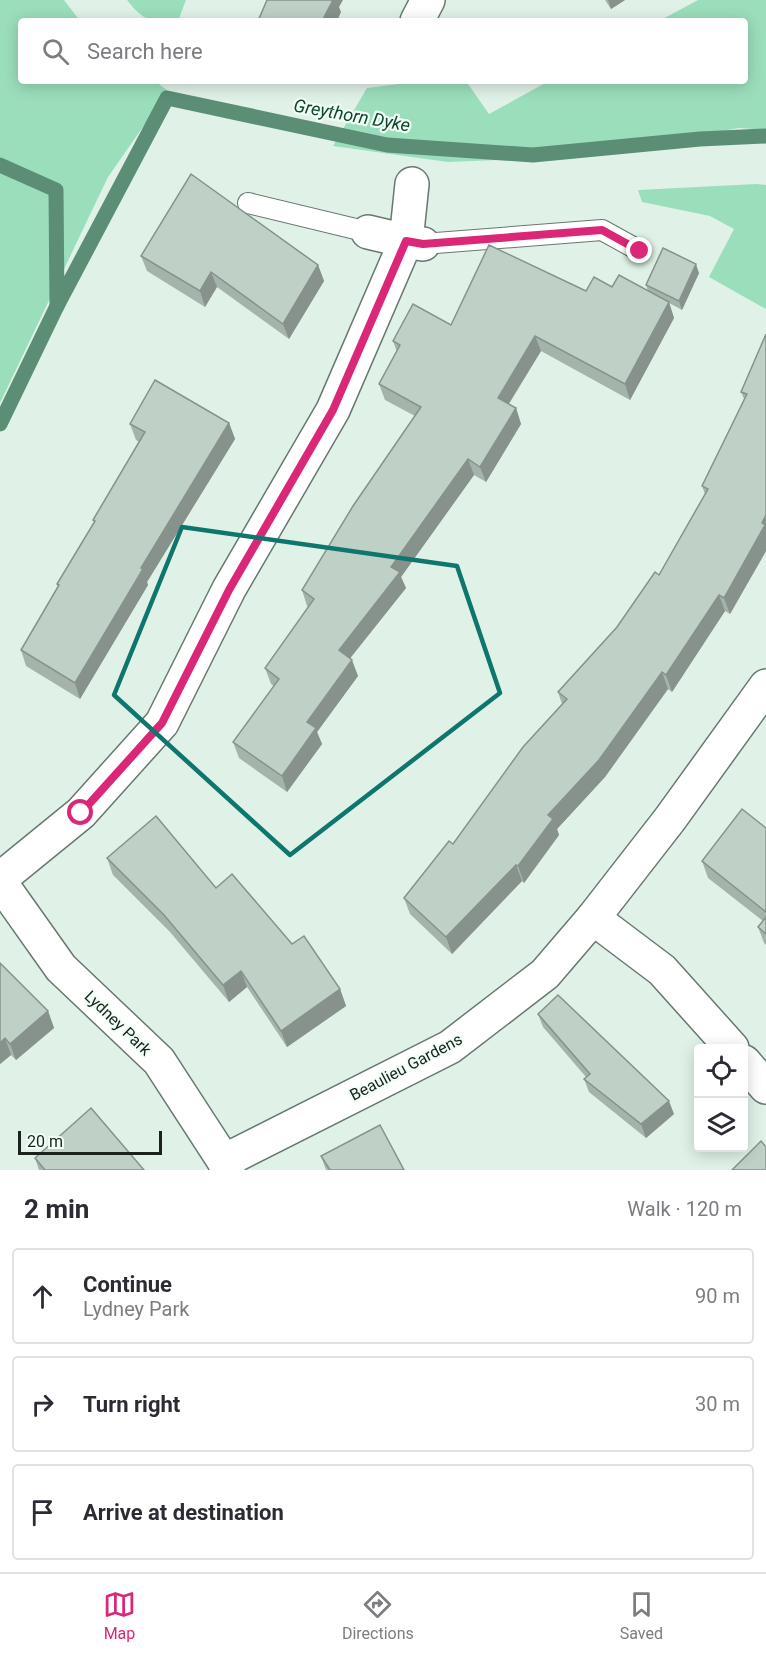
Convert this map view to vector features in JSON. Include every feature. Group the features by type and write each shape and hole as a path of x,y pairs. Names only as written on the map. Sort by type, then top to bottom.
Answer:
{"street":[{"path":"419,18 428,0"},
{"name":"Lydney Park","path":"226,1165 159,1061 61,968 0,880 81,813 162,723 229,590 333,410 415,242 412,184"},
{"path":"368,232 415,242"},
{"name":"Beaulieu Gardens","path":"226,1165 450,1047 545,974 593,918 670,819 766,686"},
{"path":"593,918 662,970 728,1044"},
{"path":"748,1067 766,1087"}],"lane":[{"path":"248,203 368,232"},
{"path":"415,242 602,230 640,251"}],"highlighted area":[{"path":"182,527 457,566 500,693 290,855 114,695"}],"green space":[{"path":"0,0 64,0 78,18 18,18 18,84 159,84 168,91 108,177 0,403"},
{"path":"127,0 186,0 179,18 146,18"},
{"path":"698,0 766,0 766,130 739,128 578,157 448,162 333,146 367,88 399,84 468,84 489,114 544,84 748,84 748,18 665,18"},
{"path":"766,185 766,309 709,277 734,229 710,216 642,202 638,190"}],"building":[{"path":"267,0 333,0 324,18 259,18"},
{"path":"191,174 318,265 283,324 211,272 200,291 141,256"},
{"path":"489,245 586,291 594,277 612,287 619,275 669,302 625,384 535,336 498,398 516,408 480,467 468,459 391,567 400,572 339,650 352,660 307,722 316,728 282,776 233,742 279,679 265,668 314,599 302,590 353,506 421,407 379,384 400,345 393,341 413,304 451,325"},
{"path":"663,248 696,264 679,301 646,285"},
{"path":"766,334 766,515 762,523 765,525 724,598 719,595 666,675 662,672 599,760 548,815 553,819 518,866 516,865 446,937 404,898 449,841 453,844 523,747 567,699 558,692 617,627 655,572 659,575 708,489 702,486 747,394 741,392"},
{"path":"155,380 229,423 141,568 143,569 75,683 21,650 145,432 130,424"},
{"path":"742,809 766,828 766,912 702,861"},
{"path":"156,816 216,888 232,874 292,944 304,936 340,989 281,1031 241,971 223,985 164,915 107,858"},
{"path":"766,917 766,934 758,927"},
{"path":"0,963 48,1011 10,1044 5,1038 0,1043"},
{"path":"558,995 669,1101 641,1124 584,1079 590,1074 538,1014"},
{"path":"91,1108 144,1170 45,1170 35,1158"},
{"path":"380,1125 404,1170 330,1170 321,1156"},
{"path":"761,1141 766,1147 766,1170 732,1170"}],"waterway":[{"name":"Greythorn Dyke","path":"0,165 56,190 57,306 167,98 387,145 533,155 700,139 766,136"},
{"name":"Greythorn Dyke","path":"0,424 57,306"}],"route":[{"path":"81,813 162,723 229,590 333,410 406,241 423,244 602,230 640,251"}]}
